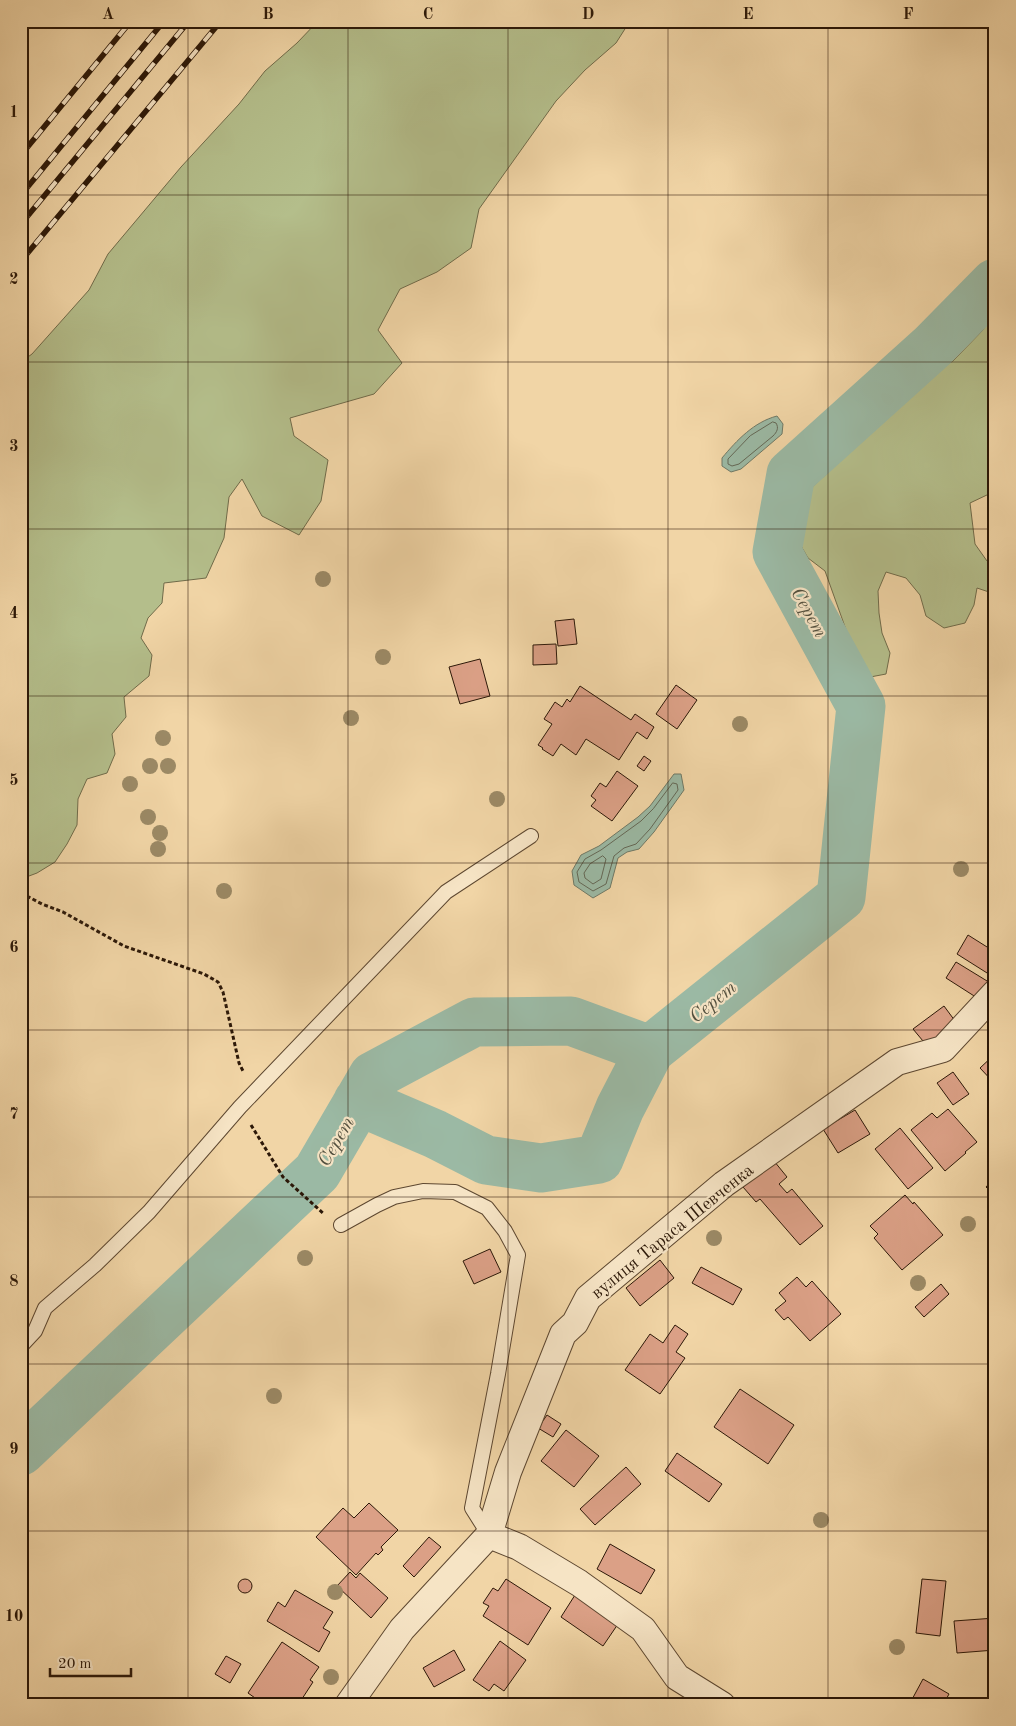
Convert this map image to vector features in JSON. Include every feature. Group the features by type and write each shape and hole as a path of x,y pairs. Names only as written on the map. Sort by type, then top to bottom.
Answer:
{"street":[{"name":"вулиця Тараса Шевченка","path":"348,1705 402,1629 489,1535 508,1472 562,1334 575,1323 588,1298 724,1184 897,1062 943,1049 995,993"},
{"path":"489,1535 519,1547 579,1584 643,1629 677,1676 722,1705"}],"lane":[{"path":"21,1346 36,1331 45,1308 95,1265 149,1212 240,1107 446,892 531,836"},
{"path":"341,1225 377,1204 394,1197 423,1191 455,1192 487,1208 505,1231 518,1255 498,1374 472,1508 489,1535"}],"path":[{"path":"21,893 63,912 124,946 204,974 218,982 223,992 239,1063 248,1082 240,1107 283,1177 322,1214"}],"green space":[{"path":"318,21 630,21 616,43 585,70 556,101 479,209 471,248 437,272 400,289 378,330 402,363 374,394 290,418 294,436 328,460 321,501 299,535 262,516 242,479 229,497 224,538 206,578 164,583 162,603 148,618 141,638 152,655 149,676 124,697 126,717 112,734 115,754 107,773 87,779 78,799 77,825 55,862 37,873 21,879 21,362 32,354 89,290 108,254 181,167 239,104 265,71 297,43"},
{"path":"995,312 995,500 989,494 970,503 975,544 995,569 995,594 977,588 974,605 965,623 944,628 926,616 920,595 906,578 886,572 878,591 882,633 890,653 886,674 865,678 825,571 808,558 797,539 791,517 801,497 833,468 849,429 876,398 916,381 953,361 982,331"}],"water":[{"path":"777,416 783,424 782,434 741,469 731,472 722,466 722,458 740,438 753,427"},
{"path":"674,774 681,774 684,790 654,832 639,849 627,852 618,858 610,888 593,898 574,885 572,871 581,855 599,846 638,817 650,806"}],"building":[{"path":"574,619 577,644 558,646 555,621"},
{"path":"556,644 557,664 533,665 533,645"},
{"path":"480,659 490,696 460,704 449,667"},
{"path":"676,685 697,700 677,729 656,714"},
{"path":"580,686 631,720 635,714 654,727 647,739 637,732 619,760 586,739 576,755 561,744 553,756 542,749 538,745 552,724 544,719 555,702 562,707 567,699 570,702"},
{"path":"644,756 651,761 644,771 637,766"},
{"path":"617,771 638,786 612,821 591,806 596,800 591,796 600,783 606,787"},
{"path":"968,935 995,952 995,978 957,954"},
{"path":"956,962 992,984 982,1001 946,978"},
{"path":"944,1006 958,1025 928,1047 913,1029"},
{"path":"995,1054 995,1084 980,1068"},
{"path":"953,1072 969,1094 953,1105 937,1083"},
{"path":"948,1109 977,1142 945,1171 911,1130 932,1113 937,1118"},
{"path":"855,1110 870,1134 838,1153 823,1129"},
{"path":"900,1128 933,1168 908,1189 875,1149"},
{"path":"774,1161 787,1177 779,1184 787,1193 792,1189 823,1226 800,1245 760,1199 756,1202 743,1187"},
{"path":"995,1177 995,1196 986,1187"},
{"path":"905,1195 913,1204 914,1202 943,1235 902,1270 874,1238 878,1234 870,1226"},
{"path":"490,1249 501,1272 474,1284 463,1261"},
{"path":"660,1260 674,1278 640,1306 626,1288"},
{"path":"701,1267 742,1289 733,1305 692,1283"},
{"path":"797,1277 806,1287 812,1281 841,1314 810,1341 788,1317 784,1320 775,1310 786,1301 779,1293"},
{"path":"941,1284 949,1294 924,1317 915,1307"},
{"path":"675,1325 688,1334 676,1352 685,1358 660,1394 625,1370 650,1334 663,1343"},
{"path":"740,1389 794,1425 768,1464 714,1427"},
{"path":"547,1415 561,1424 553,1437 538,1428"},
{"path":"566,1430 599,1456 574,1487 541,1461"},
{"path":"677,1453 722,1484 709,1502 665,1471"},
{"path":"626,1467 641,1484 595,1525 580,1509"},
{"path":"369,1503 398,1530 381,1547 383,1550 378,1555 376,1553 356,1575 316,1537 343,1508 354,1518"},
{"path":"429,1537 441,1547 414,1577 403,1566"},
{"path":"610,1544 655,1570 641,1594 597,1569"},
{"path":"350,1572 356,1578 360,1573 388,1598 371,1618 337,1586"},
{"path":"242,1579 248,1579 252,1586 248,1593 242,1593 238,1589 238,1583"},
{"path":"506,1579 551,1608 528,1645 483,1616 489,1606 483,1603 493,1588 498,1591"},
{"path":"922,1579 946,1581 940,1636 916,1633"},
{"path":"295,1590 333,1612 323,1628 330,1632 319,1652 267,1621 278,1602 285,1607"},
{"path":"575,1595 618,1624 603,1646 561,1617"},
{"path":"995,1618 995,1650 957,1653 954,1621"},
{"path":"500,1641 526,1660 504,1691 494,1684 489,1691 473,1680"},
{"path":"282,1642 319,1667 310,1680 313,1682 298,1705 265,1705 248,1693"},
{"path":"454,1650 465,1670 434,1687 423,1668"},
{"path":"226,1656 241,1664 230,1683 215,1674"},
{"path":"923,1679 949,1694 943,1705 909,1705"},
{"path":"475,1698 477,1705 455,1705"},
{"path":"641,1698 661,1705 638,1705"}],"waterway":[{"name":"Серет","path":"21,1451 317,1172 373,1076 474,1022 571,1021 650,1050 841,897 861,706 777,552 791,474 933,346 995,283"},
{"path":"358,1101 435,1134 486,1160 541,1168 599,1159 620,1108 650,1050"}],"railway":[{"path":"21,155 131,21"},
{"path":"21,195 164,21"},
{"path":"21,224 189,21"},
{"path":"21,261 221,21"}]}
